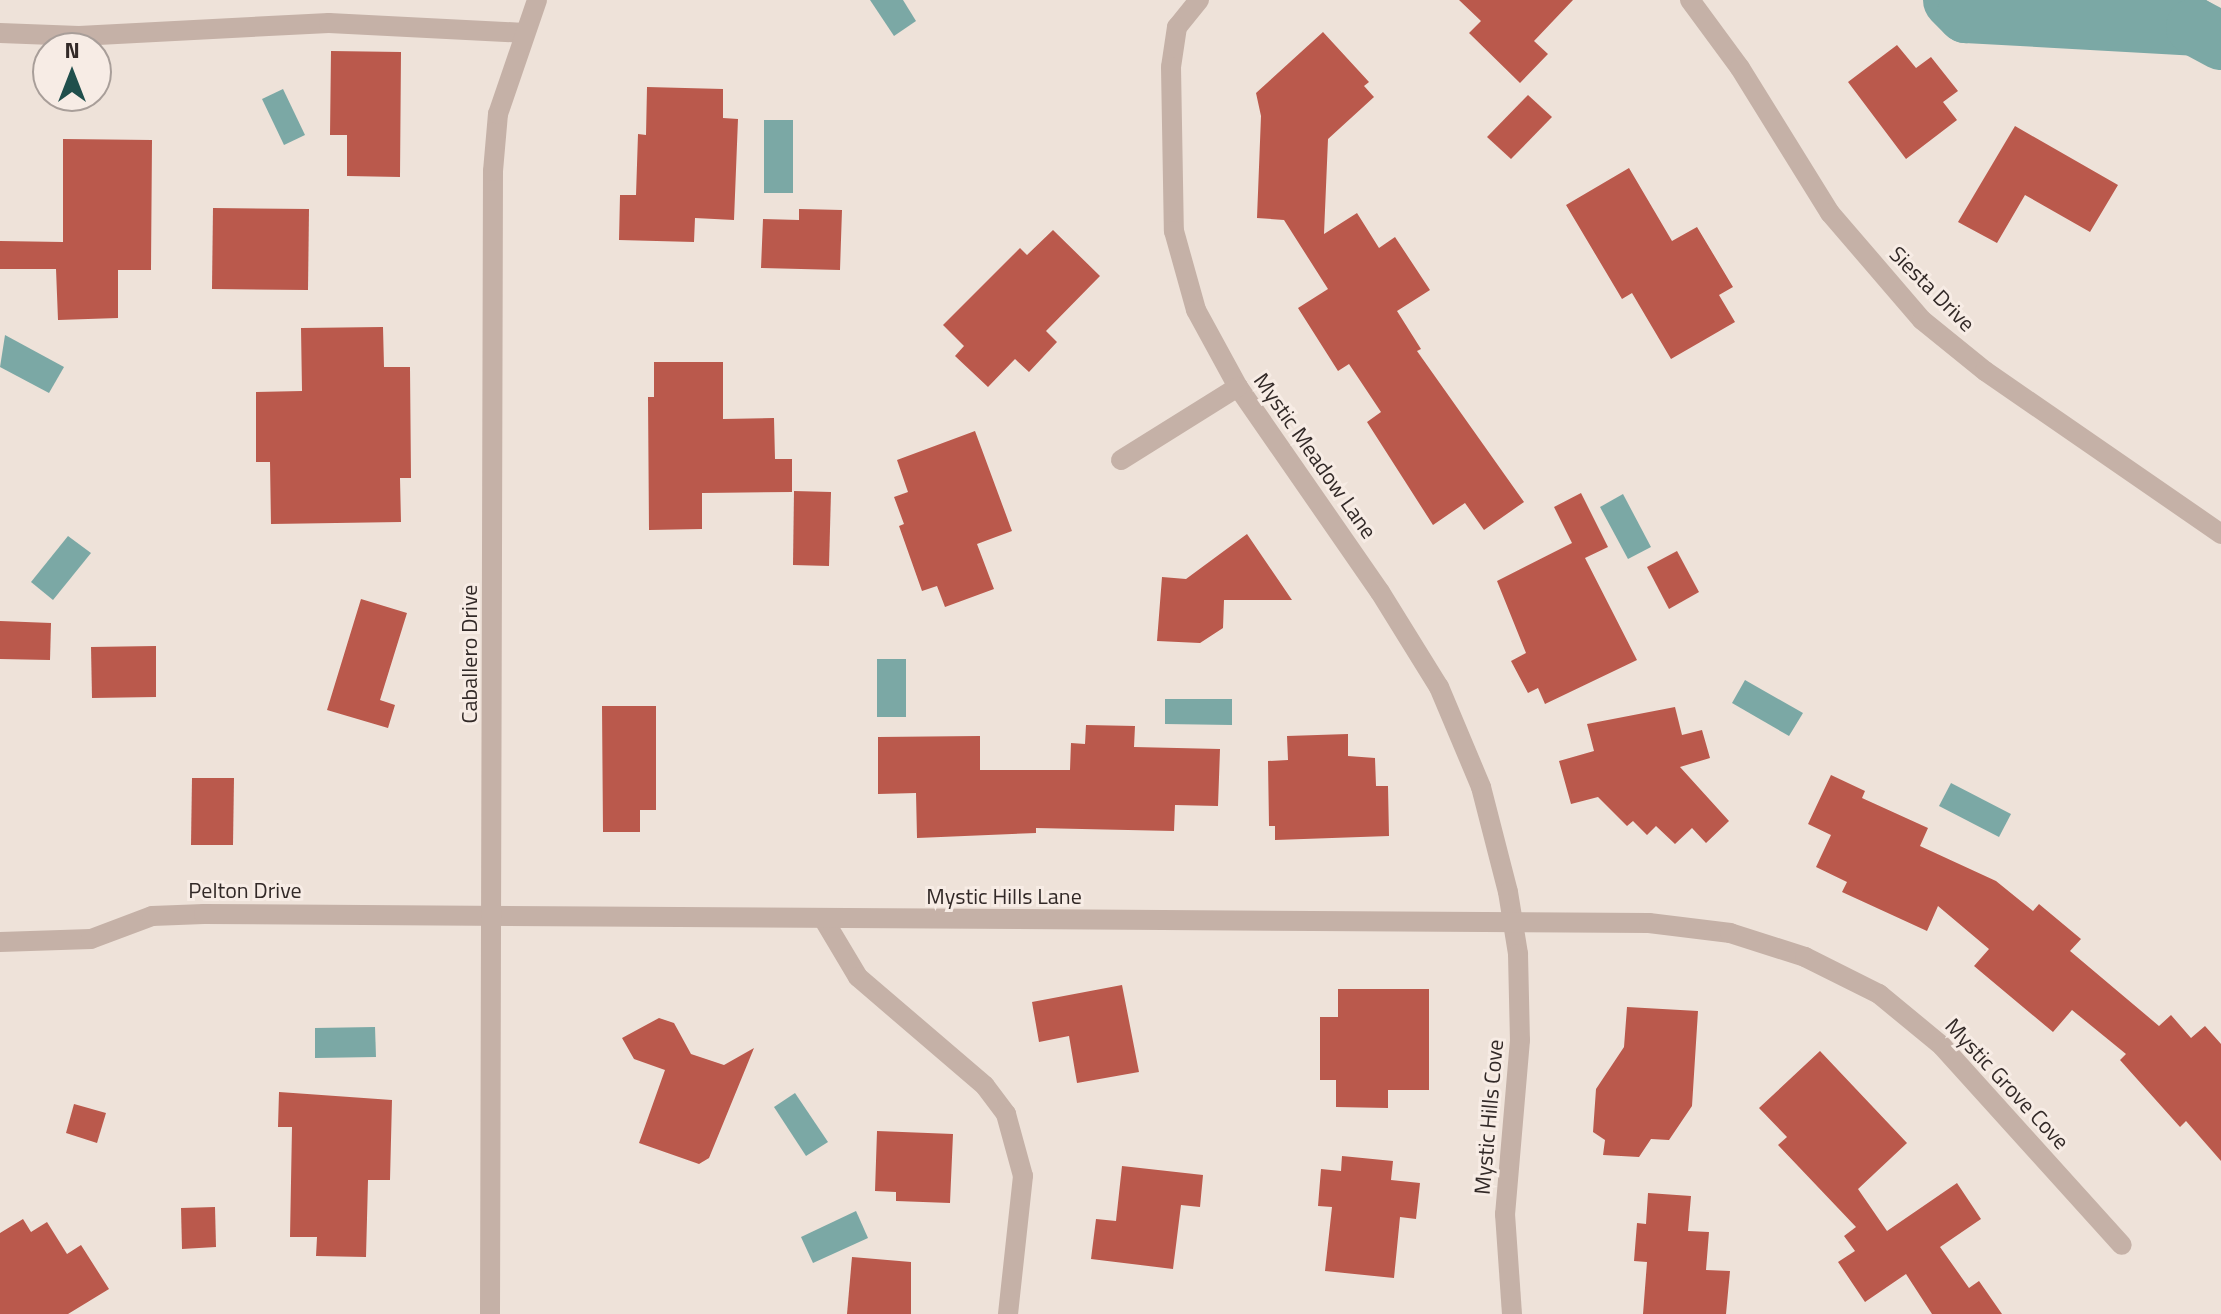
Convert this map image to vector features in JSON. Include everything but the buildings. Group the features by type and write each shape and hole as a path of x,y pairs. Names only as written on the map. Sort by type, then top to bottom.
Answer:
{"street":[{"name":"Caballero Drive","path":"490,1314 494,914 493,171 498,114 537,0"},
{"name":"Mystic Meadow Lane","path":"1199,0 1177,27 1172,47 1174,231 1196,310 1238,387 1380,592 1439,687 1481,787 1514,924"},
{"name":"Siesta Drive","path":"1690,0 1740,68 1830,213 1922,320 1985,371 2221,534"},
{"path":"0,33 79,36 329,23 525,33"},
{"path":"1121,460 1238,387"},
{"name":"Mystic Hills Lane","path":"494,914 824,920 1514,924"},
{"name":"Pelton Drive","path":"0,942 91,939 152,916 494,914"},
{"path":"824,920 858,977 985,1086 1006,1114 1023,1176 1008,1314"},
{"name":"Mystic Grove Cove","path":"1514,924 1649,923 1730,933 1805,957 1879,994 1942,1046 2122,1245"},
{"name":"Mystic Hills Cove","path":"1512,1314 1505,1214 1520,1040 1514,924"}],"water":[{"path":"870,0 903,0 916,21 894,36"},
{"path":"283,89 305,135 284,145 262,99"},
{"path":"764,120 793,120 793,193 764,193"},
{"path":"5,335 64,367 49,393 0,367"},
{"path":"1623,494 1651,547 1628,559 1600,507"},
{"path":"68,536 91,553 53,600 31,582"},
{"path":"877,659 906,659 906,717 877,717"},
{"path":"1745,680 1803,713 1789,736 1732,703"},
{"path":"1165,699 1232,699 1232,725 1165,724"},
{"path":"1951,783 2011,814 1999,837 1939,806"},
{"path":"375,1027 376,1057 315,1058 315,1028"},
{"path":"795,1093 828,1142 806,1156 774,1107"},
{"path":"856,1211 868,1238 813,1263 801,1237"}],"waterway":[{"path":"1952,0 1966,14 2195,27 2221,41"}]}
